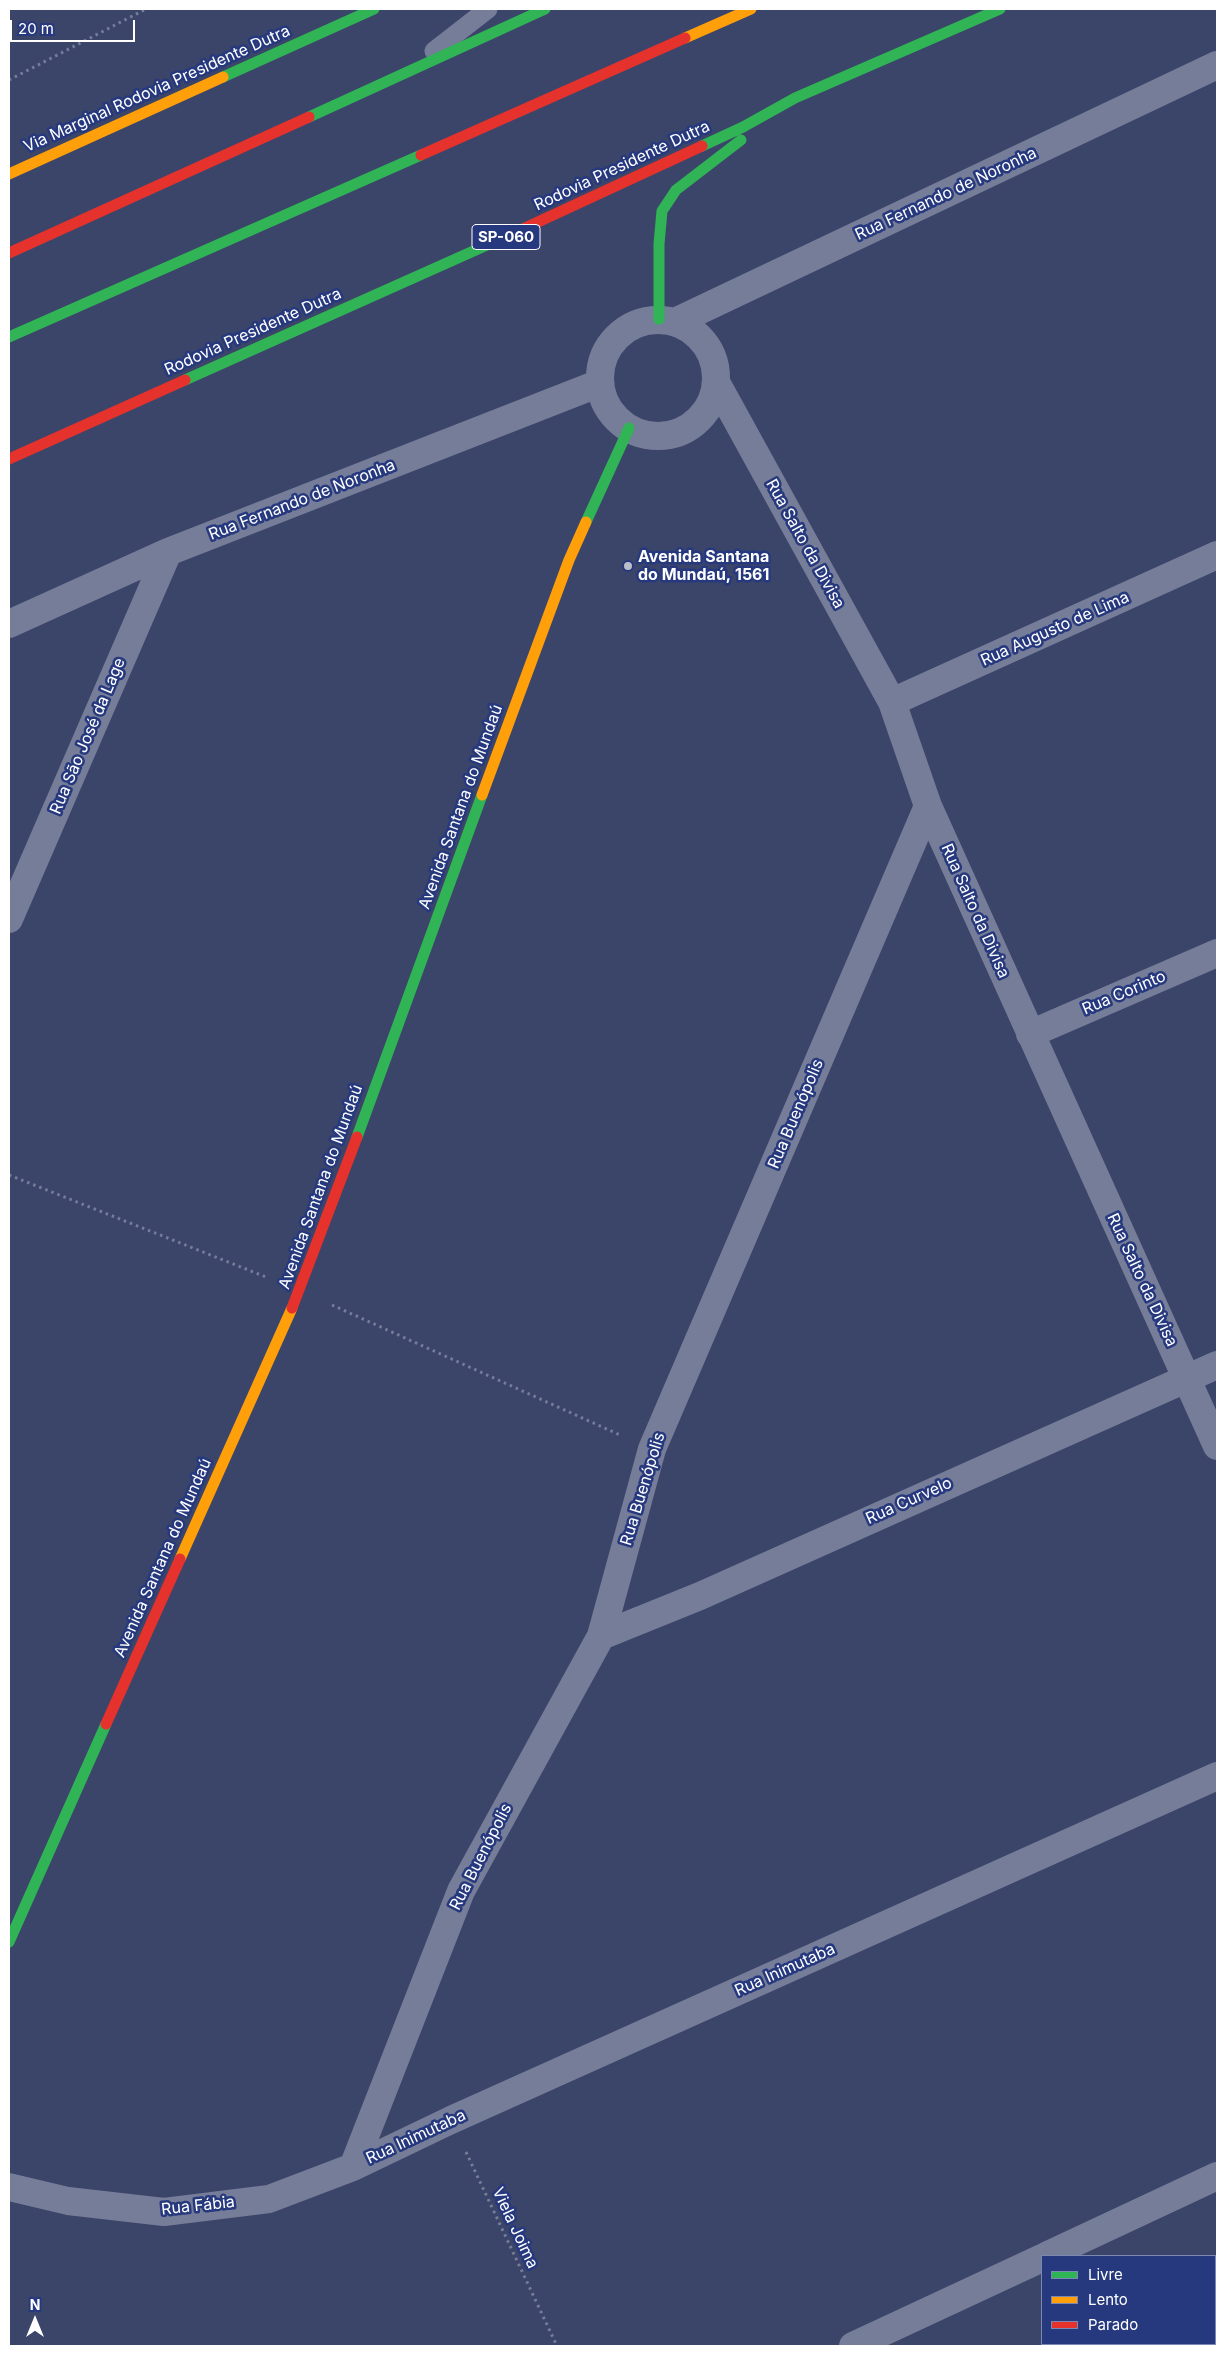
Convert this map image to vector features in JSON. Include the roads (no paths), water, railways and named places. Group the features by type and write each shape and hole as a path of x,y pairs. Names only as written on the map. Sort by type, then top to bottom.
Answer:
{"main road":[{"name":"Via Marginal Rodovia Presidente Dutra","path":"9,174 374,9"},
{"path":"9,253 545,9"},
{"path":"9,337 751,9"},
{"name":"Rodovia Presidente Dutra","path":"9,459 520,231 743,127 795,98 1000,9"},
{"path":"667,321 659,244 662,211 676,190 795,98"},
{"name":"Avenida Santana do Mundaú","path":"9,1942 300,1291 569,560 629,428"}],"street":[{"name":"Rua Fernando de Noronha","path":"667,321 1217,65"},
{"path":"667,321 689,328 702,339 711,352 716,368 717,384 712,400 704,414 692,426 677,433 661,436 644,434 629,428 618,420 609,409 602,397 600,367 606,351 615,338 628,328 643,322 667,321"},
{"name":"Rua Fernando de Noronha","path":"9,624 168,552 600,383"},
{"name":"Rua Salto da Divisa","path":"717,384 892,702 928,806 1217,1446"},
{"name":"Rua São José da Lage","path":"9,919 168,552"},
{"name":"Rua Augusto de Lima","path":"892,702 1217,555"},
{"name":"Rua Buenópolis","path":"353,2167 460,1891 601,1636 652,1449 928,806"},
{"name":"Rua Corinto","path":"1030,1034 1217,953"},
{"name":"Rua Curvelo","path":"601,1636 700,1596 1217,1365"},
{"name":"Rua Inimutaba","path":"353,2167 451,2120 1217,1776"},
{"name":"Rua Fábia","path":"9,2187 68,2201 164,2212 268,2199 353,2167"},
{"path":"1048,2255 1217,2176"},
{"path":"854,2346 1041,2258"}],"lane":[{"path":"408,71 488,9"}],"place":[{"name":"Avenida Santana do Mundaú, 1561","path":"628,566"}]}
